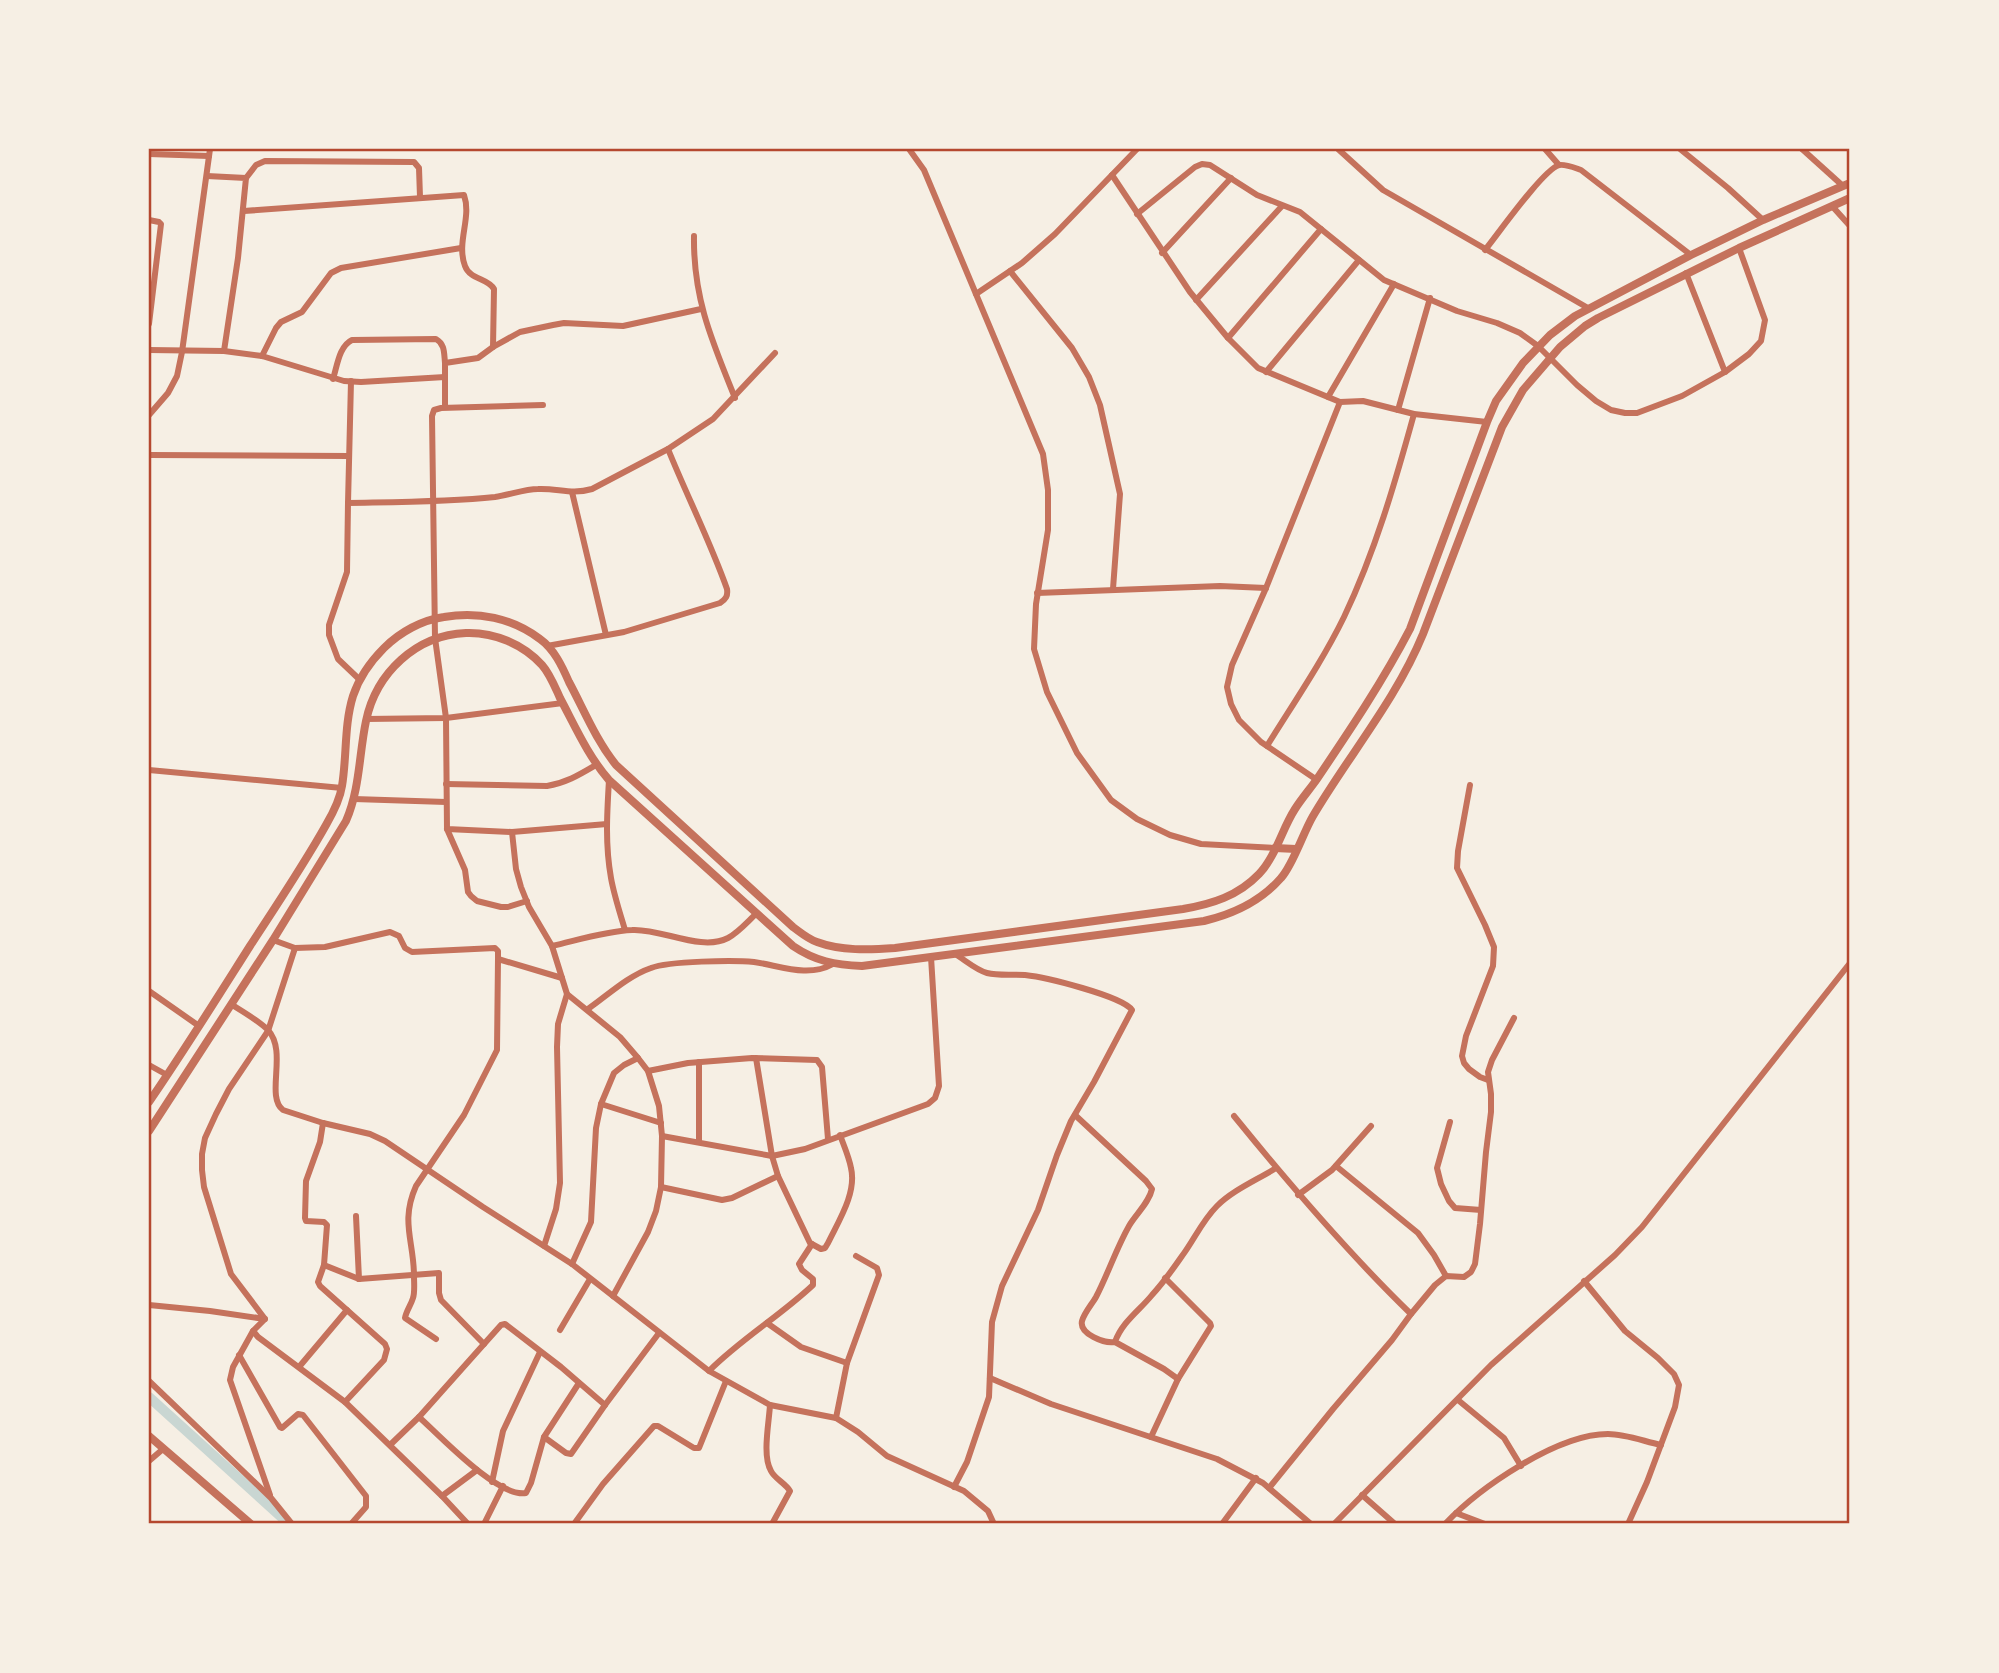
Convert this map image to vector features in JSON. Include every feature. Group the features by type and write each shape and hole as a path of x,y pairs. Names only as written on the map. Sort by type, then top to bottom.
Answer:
{"street":[{"path":"909,149 923,170 1043,454 1048,490 1048,530 1037,593 1034,649 1047,692 1077,753 1111,800 1138,819 1170,835 1201,844 1296,849"},
{"path":"976,294 1010,271 1055,234 1137,149"},
{"path":"1338,149 1383,190 1588,307"},
{"path":"1545,149 1559,165"},
{"path":"1680,149 1728,188 1763,220 1772,232"},
{"path":"149,1102 326,825 342,788 348,716 360,680 373,659 391,641 412,627 435,618 457,614 502,619 523,628 547,646 558,660 602,746 616,765 793,927 815,941 838,948 868,950 930,944 1205,906 1226,898 1261,872 1295,810 1385,675 1410,629 1487,422 1509,382 1538,346 1588,307 1763,220 1847,185 1802,149"},
{"path":"149,155 210,152 177,376 149,415"},
{"path":"224,351 239,258 246,178 256,165 265,161 414,162 419,168 420,197"},
{"path":"1137,214 1195,167 1210,164 1257,195 1300,212 1384,280 1457,311 1520,333 1538,346 1596,401 1625,414 1637,413 1682,396 1725,372 1749,354 1760,341 1765,320 1739,248"},
{"path":"1485,250 1540,181 1559,165 1566,165 1581,170 1691,255"},
{"path":"1112,175 1196,300 1258,368 1339,402 1363,401 1414,414 1487,422 1502,427"},
{"path":"207,176 246,178"},
{"path":"1163,253 1231,178"},
{"path":"244,211 464,195 467,205 461,248 469,273 492,285 494,289 493,347"},
{"path":"149,1131 273,940 346,821 355,799 366,719 382,682 392,668 412,650 435,638 455,633 475,632 494,636 530,653 544,667 596,765 609,780 803,953 833,964 862,966 1204,922 1223,917 1248,905 1271,888 1284,874 1312,818 1417,650 1502,427 1523,390 1549,359 1585,326 1686,273 1850,198"},
{"path":"1196,300 1282,206"},
{"path":"1832,206 1850,226"},
{"path":"149,220 160,224 153,264 149,324"},
{"path":"1228,338 1321,229"},
{"path":"694,236 696,284 701,309 735,398"},
{"path":"262,356 276,328 281,322 302,312 331,273 341,268 461,248"},
{"path":"1266,372 1359,260"},
{"path":"1010,271 1072,348 1100,405 1120,494 1113,589"},
{"path":"1686,273 1725,372"},
{"path":"1328,397 1394,284"},
{"path":"1398,410 1430,298"},
{"path":"445,363 478,358 520,332 552,325 564,323 623,326 701,309"},
{"path":"333,379 346,342 436,339 441,341 443,346 445,407"},
{"path":"149,350 224,351 262,356 333,379 351,382 445,377"},
{"path":"348,503 433,501 497,496 540,489 572,492 592,489 668,449 713,419 775,353"},
{"path":"351,382 347,572 329,625 329,635 338,659 360,680"},
{"path":"1330,789 1267,746 1239,720 1227,687 1232,665 1266,588 1339,402"},
{"path":"527,901 501,906 477,901 471,896 465,870 447,829 446,718 435,638 432,416 434,410 445,407 543,405"},
{"path":"1267,746 1320,661 1344,615 1372,550 1414,414"},
{"path":"547,646 624,632 725,600 727,595 712,547 668,449"},
{"path":"149,455 349,456"},
{"path":"572,492 606,635"},
{"path":"1037,593 1220,586 1266,588"},
{"path":"544,667 558,660"},
{"path":"348,716 366,719 446,718 563,703"},
{"path":"446,784 547,786 562,784 596,765"},
{"path":"149,769 342,788"},
{"path":"609,780 607,824 611,879 625,930"},
{"path":"1470,785 1457,868 1494,947 1493,967 1466,1036 1462,1056 1469,1069 1488,1080"},
{"path":"355,799 446,802"},
{"path":"447,829 512,832 607,824"},
{"path":"512,832 516,869 527,901 552,946 566,993 558,1024 557,1047 559,1196 544,1246"},
{"path":"288,887 302,894"},
{"path":"552,946 625,930 645,930 693,941 726,940 757,913"},
{"path":"273,940 295,948 325,947 390,932 399,936 405,948 412,952 495,948 498,951 497,1050 464,1115 426,1169 411,1197 408,1212 414,1295 405,1318 436,1339"},
{"path":"662,1136 772,1156 805,1149 928,1104 935,1098 939,1086 930,944"},
{"path":"265,1319 231,1274 204,1187 202,1170 205,1138 229,1089 268,1031 295,948"},
{"path":"954,1487 967,1462 989,1397 992,1322 1002,1286 1038,1210 1057,1154 1075,1115 1132,1010 1115,999 1065,983 1028,975 986,973 955,954"},
{"path":"498,958 562,978"},
{"path":"588,1009 639,973 667,964 750,962 813,972 833,964"},
{"path":"1334,1524 1491,1365 1615,1255 1659,1207 1850,963"},
{"path":"149,991 199,1026"},
{"path":"566,993 620,1037 648,1071 654,1086 661,1123 661,1187 656,1211 648,1232 613,1296"},
{"path":"219,995 268,1031 277,1051 276,1097 279,1107 386,1141 572,1264 709,1371 771,1405 836,1418 887,1456 975,1499 988,1511 994,1524"},
{"path":"1269,1488 1435,1285 1446,1276 1464,1278 1471,1272 1475,1264 1491,1112 1488,1072 1514,1018"},
{"path":"572,1264 591,1222 596,1128 601,1104 614,1073 638,1058"},
{"path":"756,1058 772,1156 778,1176 805,1234 812,1244 821,1249 825,1248 847,1200 852,1174 840,1135"},
{"path":"648,1071 699,1062 756,1058 817,1060 822,1067 828,1139"},
{"path":"699,1062 699,1142"},
{"path":"149,1065 167,1074"},
{"path":"601,1104 661,1123"},
{"path":"1075,1115 1152,1189 1129,1226 1083,1320 1083,1327 1103,1342 1115,1342 1178,1379"},
{"path":"1234,1116 1298,1195 1372,1277 1411,1314"},
{"path":"1450,1122 1437,1168 1441,1184 1455,1208 1481,1210"},
{"path":"324,1123 306,1181 306,1221 324,1222 327,1225 324,1265 318,1282 385,1344 387,1349 384,1360 345,1402"},
{"path":"1298,1195 1336,1166 1371,1126"},
{"path":"1336,1166 1418,1233 1446,1276"},
{"path":"1115,1342 1122,1329 1184,1254 1215,1208 1276,1168"},
{"path":"661,1187 722,1200 732,1199 778,1176"},
{"path":"356,1216 359,1279"},
{"path":"709,1371 730,1350 790,1307 813,1285 813,1279 799,1264 812,1244"},
{"path":"836,1418 847,1363 879,1275 877,1268 856,1256"},
{"path":"324,1265 359,1279 439,1273 441,1300 484,1344"},
{"path":"1151,1437 1178,1379 1211,1326 1166,1278"},
{"path":"560,1330 590,1279"},
{"path":"1584,1281 1625,1331 1658,1358 1678,1381 1678,1394 1661,1445 1628,1524"},
{"path":"149,1305 265,1319"},
{"path":"299,1367 347,1310"},
{"path":"265,1319 253,1331 231,1373 232,1388 271,1498"},
{"path":"767,1323 800,1347 847,1363"},
{"path":"390,1445 419,1417 501,1325 505,1324 605,1405"},
{"path":"253,1331 345,1402 468,1524"},
{"path":"544,1437 571,1454 659,1333"},
{"path":"492,1482 503,1431 540,1352"},
{"path":"239,1355 280,1427 285,1426 298,1414 303,1415 366,1496 366,1507 351,1524"},
{"path":"990,1378 1051,1404 1217,1459 1256,1478 1311,1524"},
{"path":"149,1381 271,1498 292,1524"},
{"path":"575,1524 603,1484 654,1426 694,1448 699,1448 726,1381"},
{"path":"419,1417 492,1482 520,1494 526,1493 544,1437 579,1383"},
{"path":"1458,1399 1504,1438 1521,1466"},
{"path":"771,1405 767,1462 772,1473 790,1491 772,1524"},
{"path":"1445,1524 1478,1493 1573,1438 1622,1435 1661,1445"},
{"path":"149,1436 251,1524"},
{"path":"149,1461 163,1449"},
{"path":"442,1496 477,1470"},
{"path":"1222,1524 1256,1478"},
{"path":"484,1524 503,1486"},
{"path":"1362,1495 1395,1524"},
{"path":"1455,1513 1485,1524"}],"waterway":[{"path":"149,1397 289,1524"}]}
